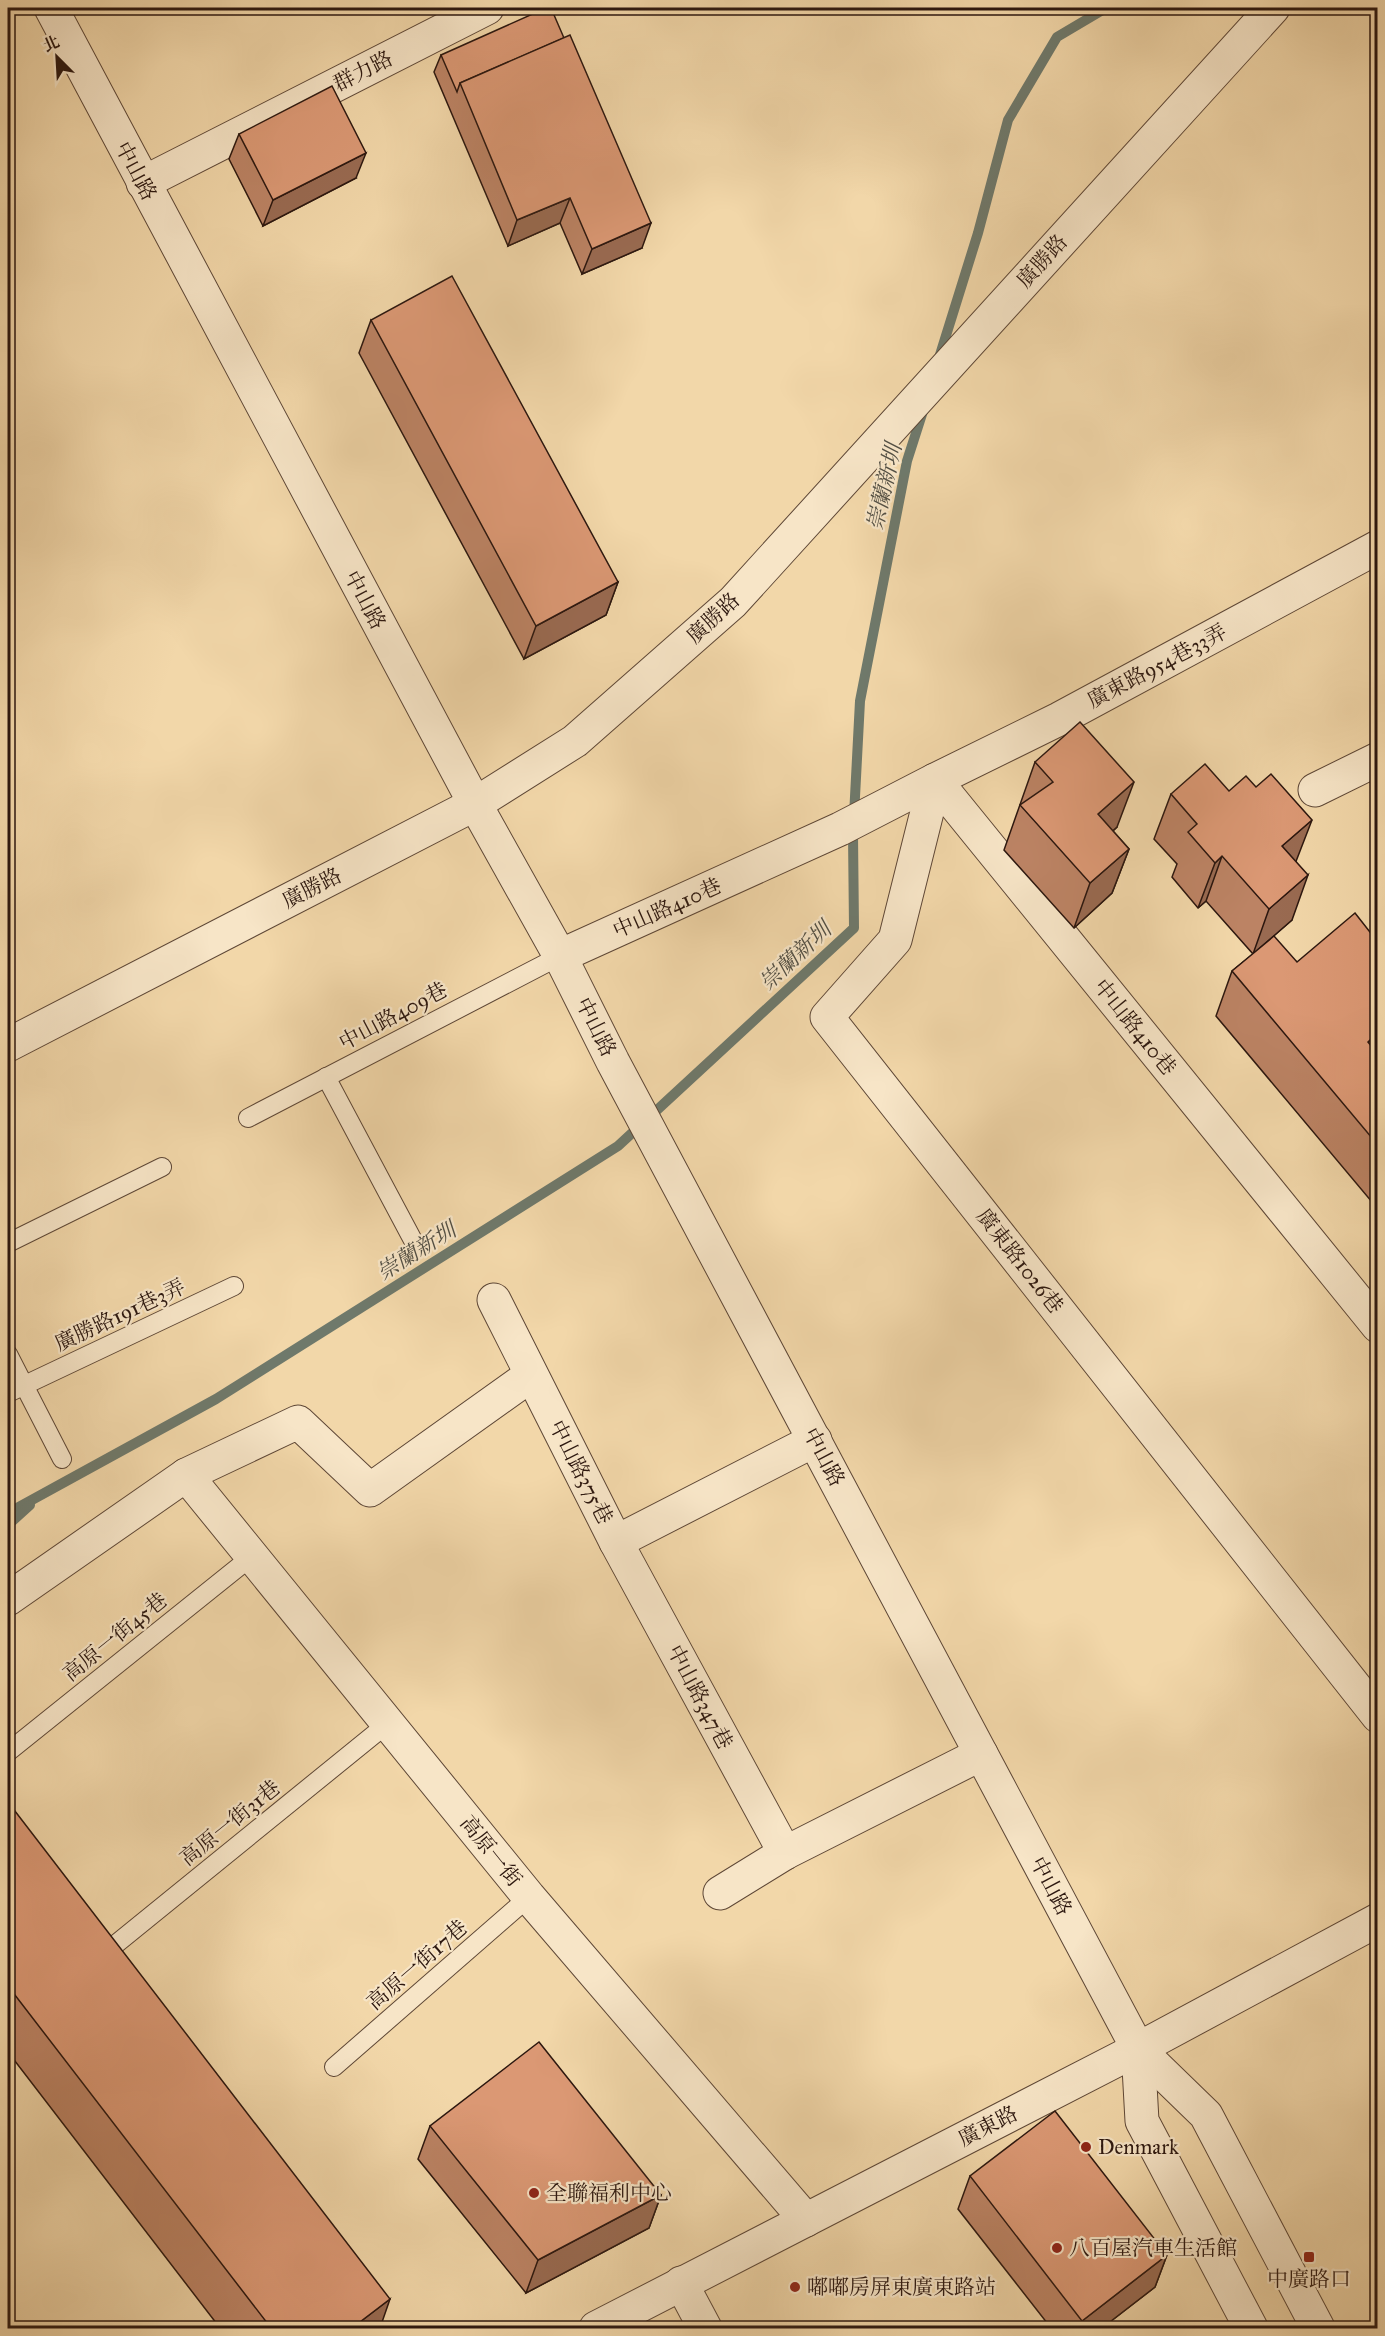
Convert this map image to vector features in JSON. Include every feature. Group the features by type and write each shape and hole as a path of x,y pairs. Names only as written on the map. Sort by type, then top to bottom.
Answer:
{"street":[{"name":"中山路","path":"51,8 475,804 560,957 633,1099 1138,2049 1206,2115 1318,2328"},
{"name":"群力路","path":"143,183 487,8"},
{"name":"廣勝路","path":"8,1045 475,804 575,741 733,602 1273,8"},
{"name":"廣東路954巷33弄","path":"935,780 1059,719 1377,547"},
{"path":"1315,790 1377,759"},
{"name":"中山路410巷","path":"560,957 840,829 935,780 1377,1326"},
{"name":"廣東路1026巷","path":"935,780 895,940 827,1017 1377,1716"},
{"name":"中山路375巷","path":"494,1300 616,1542 815,1440"},
{"path":"8,1599 88,1541 186,1475 298,1422 370,1490 531,1375"},
{"name":"高原一街","path":"186,1475 529,1898 806,2220"},
{"name":"中山路347巷","path":"616,1542 785,1853"},
{"path":"720,1893 785,1853 981,1754"},
{"name":"廣東路","path":"596,2328 1138,2049 1377,1921"},
{"name":"中山路","path":"1138,2049 1142,2121 1251,2328"},
{"path":"681,2283 705,2328"}],"lane":[{"name":"中山路409巷","path":"248,1118 560,957"},
{"path":"326,1077 416,1246"},
{"path":"8,1243 162,1167"},
{"name":"廣勝路191巷3弄","path":"16,1389 234,1286"},
{"path":"8,1354 16,1389 62,1459"},
{"name":"高原一街45巷","path":"8,1752 251,1557"},
{"name":"高原一街31巷","path":"100,1957 387,1724"},
{"name":"高原一街17巷","path":"334,2067 529,1898"}],"building":[{"path":"546,8 551,8 564,38 460,83 457,92 441,55"},
{"path":"570,35 651,223 592,249 570,198 517,220 460,83"},
{"path":"332,86 366,153 273,200 239,134"},
{"path":"452,276 618,582 536,626 371,320"},
{"path":"1080,722 1134,782 1098,814 1129,849 1090,883 1020,805 1053,782 1035,762"},
{"path":"1205,764 1229,791 1246,776 1256,787 1271,774 1312,820 1282,846 1308,875 1269,909 1222,856 1215,863 1188,832 1197,824 1171,794"},
{"path":"1355,913 1377,941 1377,1033 1368,1042 1377,1053 1377,1144 1232,971 1274,936 1297,962"},
{"path":"8,1802 390,2299 352,2328 271,2328 8,1986"},
{"name":"全聯福利中心","path":"539,2042 661,2195 538,2260 430,2126"},
{"name":"八百屋汽車生活館","path":"1055,2111 1167,2255 1082,2321 970,2176"}],"waterway":[{"name":"崇蘭新圳","path":"939,358 978,233 1008,120 1057,37 1106,8"},
{"name":"崇蘭新圳","path":"8,1513 216,1399 618,1146 854,928 853,835 860,701 907,461 924,408"},
{"name":"崇蘭新圳","path":"8,1525 30,1505"}],"place":[{"name":"Denmark","path":"1086,2147"},
{"name":"全聯福利中心","path":"534,2193"},
{"name":"八百屋汽車生活館","path":"1057,2248"},
{"name":"中廣路口","path":"1309,2257"},
{"name":"嘟嘟房屏東廣東路站","path":"795,2287"}]}
